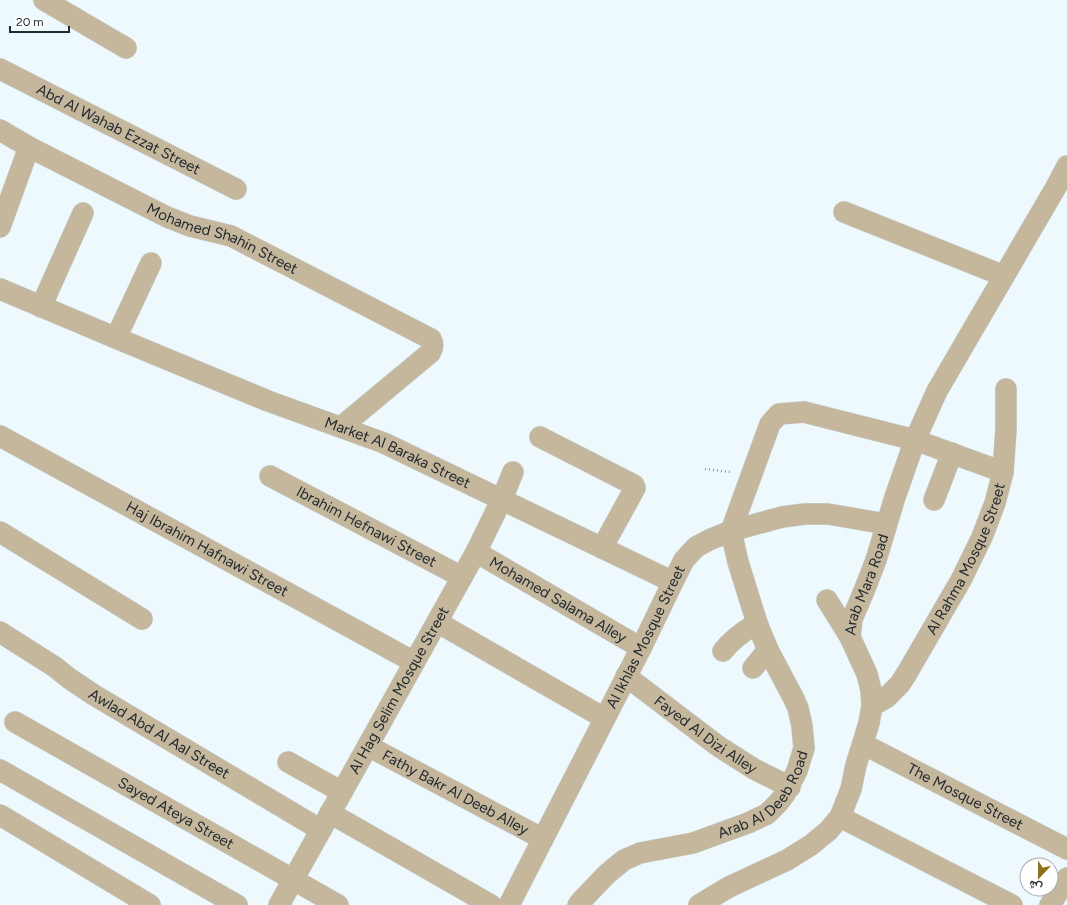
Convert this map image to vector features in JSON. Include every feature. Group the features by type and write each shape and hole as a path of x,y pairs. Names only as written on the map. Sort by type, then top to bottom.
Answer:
{"street":[{"path":"44,0 126,48"},
{"name":"Abd Al Wahab Ezzat Street","path":"0,69 236,189"},
{"name":"Mohamed Shahin Street","path":"0,130 29,147 167,217 190,226 230,236 431,339 433,347 430,353 341,427"},
{"path":"0,227 29,147"},
{"name":"Arab Mara Road","path":"699,905 729,887 787,860 811,845 828,831 840,817 851,789 856,765 869,723 872,706 871,690 867,674 850,637 850,626 852,619 876,560 886,524 915,440 937,391 1067,166"},
{"path":"844,212 1004,276"},
{"path":"41,307 83,213"},
{"path":"116,338 151,263"},
{"name":"Market Al Baraka Street","path":"0,289 268,401 384,443 673,582"},
{"name":"Al Rahma Mosque Street","path":"872,706 886,698 900,684 958,587 982,537 1003,472 1006,429 1006,389"},
{"path":"731,531 770,424 779,414 804,412 915,440 1003,472"},
{"name":"Haj Ibrahim Hafnawi Street","path":"0,436 414,662"},
{"path":"540,437 634,485 635,488 602,548"},
{"path":"934,500 952,453"},
{"name":"Al Hag Selim Mosque Street","path":"279,905 476,552 502,499 513,472"},
{"name":"Ibrahim Hefnawi Street","path":"270,476 462,577"},
{"name":"Al Ikhlas Mosque Street","path":"509,905 684,560 696,547 731,531 782,517 805,514 828,514 886,524"},
{"name":"Arab Al Deeb Road","path":"578,905 607,874 624,860 640,853 693,843 748,823 767,814 779,802 790,787 797,771 804,748 802,726 798,708 768,650 757,624 738,562 731,531"},
{"path":"0,532 142,619"},
{"name":"Mohamed Salama Alley","path":"476,552 640,648"},
{"path":"827,600 850,637"},
{"path":"437,622 604,718"},
{"path":"723,651 736,637 757,624"},
{"name":"Awlad Abd Al Aal Street","path":"0,632 55,666 94,695 326,821 491,905"},
{"path":"753,668 768,650"},
{"name":"Fayed Al Dizi Alley","path":"626,676 718,746 754,769 790,787"},
{"name":"Sayed Ateya Street","path":"15,722 338,905"},
{"name":"The Mosque Street","path":"863,744 1067,849"},
{"name":"Fathy Bakr Al Deeb Alley","path":"368,746 543,839"},
{"path":"288,762 342,792"},
{"path":"0,770 237,905"},
{"path":"0,814 150,905"},
{"path":"840,817 1012,905"},
{"path":"1050,905 1067,878"}],"path":[{"path":"705,469 751,474"}]}
